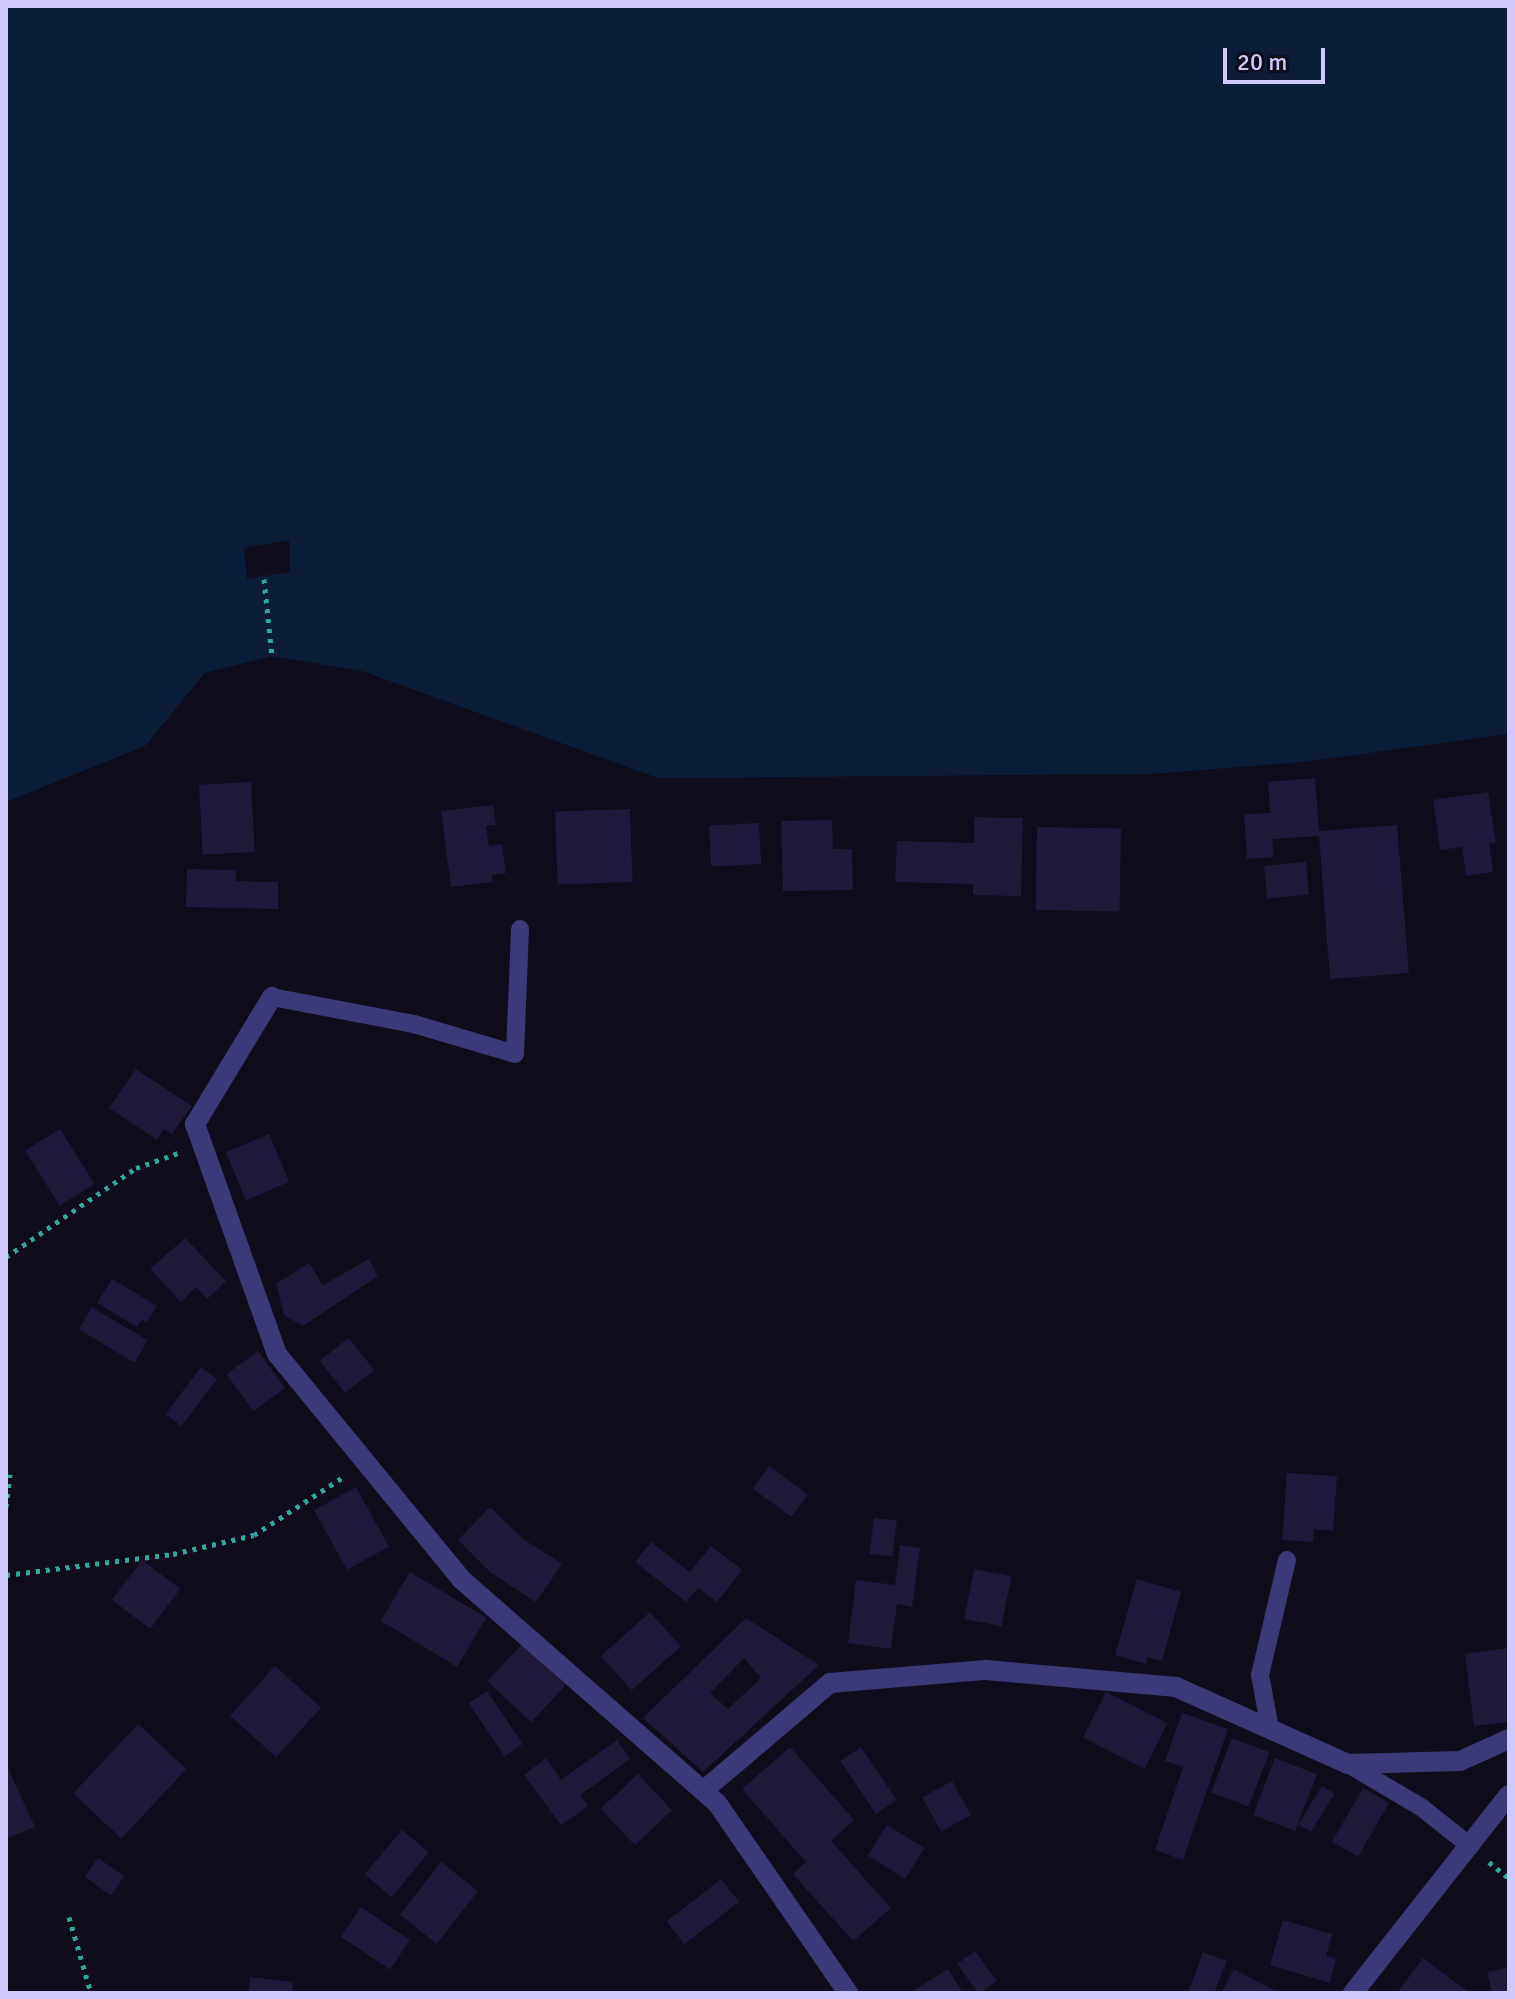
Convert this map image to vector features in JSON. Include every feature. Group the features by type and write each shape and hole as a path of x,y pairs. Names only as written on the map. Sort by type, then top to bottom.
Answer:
{"street":[{"path":"272,997 195,1124 277,1354 461,1579 717,1803 848,1993"},
{"path":"703,1791 830,1683 986,1670 1176,1687 1348,1764 1460,1761 1509,1739"},
{"path":"1353,1993 1509,1795"}],"lane":[{"path":"272,997 414,1024 515,1054 520,929"},
{"path":"1270,1729 1260,1675 1287,1560"},
{"path":"1348,1764 1421,1807 1470,1846"}],"path":[{"path":"264,579 272,656"},
{"path":"6,1257 136,1168 202,1144"},
{"path":"6,1575 173,1554 254,1535 366,1463"},
{"path":"6,1507 10,1474"},
{"path":"69,1917 91,1993"}],"water":[{"path":"6,6 1509,6 1509,734 1302,762 1151,774 658,778 362,671 272,656 205,673 145,746 6,802"}],"pier":[{"path":"289,540 290,572 247,579 244,548"}],"building":[{"path":"1315,778 1319,831 1397,825 1409,973 1330,979 1319,836 1272,839 1274,857 1247,859 1244,814 1270,813 1268,782"},
{"path":"251,782 255,852 203,855 199,785"},
{"path":"1488,792 1496,842 1489,843 1493,872 1466,876 1462,847 1440,850 1433,800"},
{"path":"493,805 496,825 486,826 489,846 502,844 506,873 492,875 493,882 451,887 441,811"},
{"path":"630,809 633,882 558,885 555,812"},
{"path":"974,817 1023,818 1021,896 973,895 973,884 895,882 897,841 974,843"},
{"path":"832,820 833,849 852,849 853,890 783,891 781,821"},
{"path":"759,823 761,864 711,867 709,826"},
{"path":"1037,827 1121,828 1120,911 1036,910"},
{"path":"1306,862 1309,895 1267,899 1264,866"},
{"path":"187,869 236,870 236,881 278,882 278,909 186,907"},
{"path":"136,1069 192,1106 172,1134 164,1129 157,1140 109,1108"},
{"path":"60,1129 94,1184 60,1206 25,1151"},
{"path":"269,1134 289,1182 246,1200 226,1152"},
{"path":"185,1238 226,1281 207,1299 196,1287 181,1302 150,1269"},
{"path":"369,1259 378,1276 303,1326 284,1315 276,1284 309,1263 323,1285"},
{"path":"112,1279 157,1306 147,1322 142,1319 137,1327 97,1303"},
{"path":"92,1307 148,1340 134,1363 79,1329"},
{"path":"349,1338 374,1370 345,1393 320,1361"},
{"path":"258,1351 285,1388 253,1411 226,1374"},
{"path":"201,1367 217,1379 181,1426 165,1414"},
{"path":"769,1466 808,1494 791,1517 753,1489"},
{"path":"1287,1473 1337,1476 1333,1531 1314,1529 1313,1542 1282,1540"},
{"path":"356,1487 389,1546 347,1570 314,1510"},
{"path":"490,1507 523,1539 562,1564 536,1602 490,1572 458,1540"},
{"path":"874,1518 897,1521 892,1557 870,1554"},
{"path":"651,1542 690,1572 711,1546 742,1570 717,1602 698,1588 686,1602 635,1562"},
{"path":"900,1545 920,1548 912,1607 897,1604 891,1649 848,1643 856,1580 895,1585"},
{"path":"142,1560 180,1589 150,1629 112,1600"},
{"path":"974,1569 1011,1576 1002,1626 964,1619"},
{"path":"410,1572 486,1618 457,1667 381,1621"},
{"path":"1137,1579 1181,1592 1162,1661 1148,1657 1146,1664 1115,1655"},
{"path":"650,1612 681,1646 632,1690 601,1656"},
{"path":"746,1618 819,1665 703,1772 643,1718","holes":["744,1658 761,1678 728,1709 710,1693"]},
{"path":"522,1644 566,1685 531,1722 487,1681"},
{"path":"1509,1648 1509,1722 1474,1726 1465,1654"},
{"path":"275,1666 321,1707 276,1757 230,1716"},
{"path":"487,1691 523,1744 505,1756 469,1703"},
{"path":"1106,1692 1167,1723 1144,1769 1083,1737"},
{"path":"1182,1713 1228,1729 1183,1860 1155,1850 1183,1767 1165,1761"},
{"path":"138,1724 186,1769 121,1838 73,1793"},
{"path":"1232,1738 1269,1752 1249,1806 1211,1792"},
{"path":"617,1740 630,1759 580,1795 588,1806 561,1825 524,1775 546,1758 561,1780"},
{"path":"790,1747 854,1820 831,1841 891,1908 853,1941 793,1874 806,1862 742,1789"},
{"path":"861,1747 897,1800 876,1814 840,1761"},
{"path":"1275,1758 1317,1774 1295,1831 1253,1815"},
{"path":"6,1764 35,1827 6,1839"},
{"path":"638,1774 672,1811 635,1845 601,1809"},
{"path":"952,1781 971,1815 941,1832 922,1797"},
{"path":"1322,1786 1335,1794 1311,1832 1298,1824"},
{"path":"1363,1788 1389,1803 1358,1857 1332,1842"},
{"path":"887,1825 924,1848 905,1879 868,1856"},
{"path":"402,1830 429,1852 392,1897 365,1874"},
{"path":"98,1858 124,1876 111,1895 85,1877"},
{"path":"441,1862 478,1891 437,1944 400,1915"},
{"path":"721,1879 739,1902 684,1944 667,1921"},
{"path":"361,1907 410,1940 390,1970 341,1937"},
{"path":"1283,1920 1332,1934 1326,1956 1336,1959 1330,1983 1270,1965"},
{"path":"975,1951 997,1981 978,1993 957,1964"},
{"path":"1203,1952 1227,1961 1214,1993 1188,1993"},
{"path":"1423,1958 1470,1993 1397,1993"},
{"path":"1509,1967 1509,1993 1492,1993 1487,1972"},
{"path":"948,1969 963,1993 910,1993"},
{"path":"1234,1969 1279,1993 1221,1993"},
{"path":"250,1977 293,1982 292,1993 249,1993"}]}
